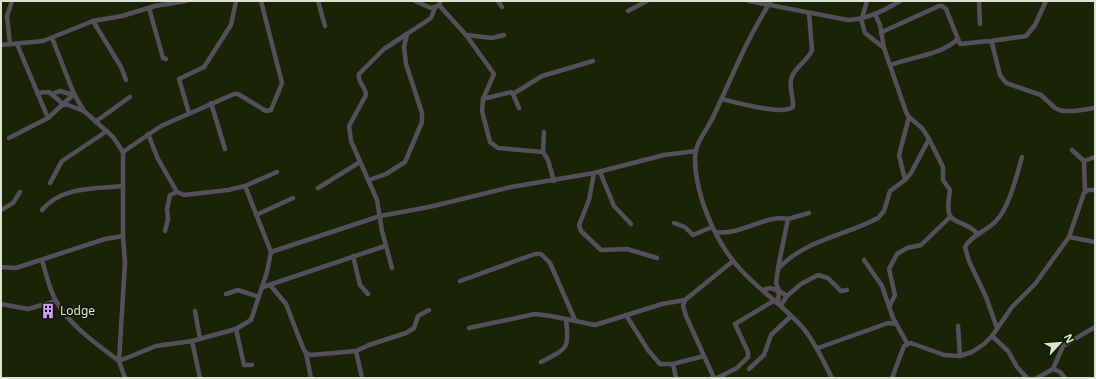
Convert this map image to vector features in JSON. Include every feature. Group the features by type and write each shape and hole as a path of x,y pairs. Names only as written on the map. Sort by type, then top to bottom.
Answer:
{"street":[{"path":"10,44 7,16 12,1"},
{"path":"1,45 52,38 93,21 122,16 149,8 186,1"},
{"path":"189,113 179,79 201,70 206,64 231,25 236,1"},
{"path":"123,152 161,126 211,103 236,94 266,110 273,108 282,83 261,1"},
{"path":"318,1 325,26"},
{"path":"415,1 424,6 434,8"},
{"path":"498,1 502,7"},
{"path":"628,11 647,1"},
{"path":"749,1 770,3 809,13 848,20 875,14 900,1"},
{"path":"866,1 862,18 865,33 884,48"},
{"path":"980,1 980,24"},
{"path":"882,32 942,6 946,9 960,44 1026,36 1035,25 1046,1"},
{"path":"392,268 385,246 380,216 369,180 351,141 349,126 366,95 358,77 384,49 431,18 434,8 440,3 466,35 494,74 483,99 482,111 490,142 498,148 543,152"},
{"path":"770,3 741,53 722,99 698,143 695,158 699,185 712,227 733,261 763,290 778,302 803,328 818,348 832,378"},
{"path":"149,8 163,58 166,59"},
{"path":"722,99 770,109 786,110 793,107 790,87 791,79 794,71 811,54 812,50 809,13"},
{"path":"875,14 882,32 884,48 909,117 922,128 943,167 943,180 950,190 947,203 950,217 957,222 970,227 978,234"},
{"path":"93,21 121,67 126,80"},
{"path":"369,180 389,172 405,162 422,122 422,113 404,54 404,39 407,34"},
{"path":"466,35 492,38 504,35"},
{"path":"52,38 74,94 84,111 107,131 123,152 124,263 119,361 125,378"},
{"path":"891,65 905,60 936,53 958,39"},
{"path":"991,41 994,45 1000,75 1006,83 1041,96 1055,108 1062,110 1075,111 1095,108"},
{"path":"17,44 48,118"},
{"path":"514,94 542,76 593,61"},
{"path":"52,94 60,91 74,94"},
{"path":"37,93 46,92 52,94 65,104 84,111"},
{"path":"483,99 509,92 514,94"},
{"path":"9,138 48,118 65,104 74,94"},
{"path":"514,94 519,108"},
{"path":"95,122 130,97"},
{"path":"211,103 225,149"},
{"path":"905,180 899,156 909,117"},
{"path":"50,183 62,161 107,131"},
{"path":"544,132 543,152 548,160 554,181"},
{"path":"148,134 158,159 177,192 184,195 228,190 245,186 277,172"},
{"path":"778,269 793,255 808,247 878,218 884,211 890,191 905,180 911,172 929,139"},
{"path":"907,343 911,343 944,355 960,356 972,352 992,336 1012,307 1035,284 1069,237 1085,191 1084,161 1072,150"},
{"path":"271,252 380,216 429,207 510,187 594,174 664,155 696,151"},
{"path":"997,328 986,297 965,251 966,244 997,221 1022,157"},
{"path":"1084,161 1095,157"},
{"path":"318,188 360,162"},
{"path":"600,172 611,200 619,212 631,224"},
{"path":"594,174 589,200 579,225 581,231 601,250 627,249 657,258"},
{"path":"42,210 50,202 62,194 123,186"},
{"path":"119,361 156,346 192,341 236,329 246,325 251,320 263,287 271,252 245,186"},
{"path":"1085,191 1095,190"},
{"path":"1,210 13,203 20,192"},
{"path":"165,231 168,219 167,209 170,195 177,192"},
{"path":"256,215 293,198"},
{"path":"715,232 731,233 776,218 788,219 809,213"},
{"path":"889,307 895,295 889,269 897,254 907,248 921,245 950,217"},
{"path":"778,302 776,283 788,219"},
{"path":"674,223 685,227 693,235 712,227"},
{"path":"1,267 16,268 105,239 123,236"},
{"path":"1069,237 1095,242"},
{"path":"263,287 385,246"},
{"path":"460,281 535,254 541,254 550,263 574,320"},
{"path":"353,256 360,285 368,294"},
{"path":"42,260 56,301 79,329 119,361"},
{"path":"864,260 882,286 896,324 907,343"},
{"path":"469,328 529,315 541,314 595,325 662,304 685,300 733,261"},
{"path":"718,378 737,368 748,357 748,352 735,324 778,302 801,284 818,275 828,278 841,291 847,290"},
{"path":"270,285 286,304 306,353 311,378"},
{"path":"763,290 770,288 787,296"},
{"path":"226,294 238,290 259,297"},
{"path":"685,300 683,306 686,316 714,378"},
{"path":"1,304 28,309 56,301"},
{"path":"306,353 316,356 356,351 411,331 418,316 429,310"},
{"path":"195,311 200,339"},
{"path":"626,315 655,359 660,364 673,364 704,356"},
{"path":"749,369 764,355 770,335 791,316"},
{"path":"541,362 563,351 568,336 566,320"},
{"path":"818,348 888,323 896,324"},
{"path":"958,326 960,356"},
{"path":"1037,378 1054,369 1063,346 1095,327"},
{"path":"236,329 244,365 252,365"},
{"path":"992,336 1008,351 1017,367 1027,378"},
{"path":"192,341 200,378"},
{"path":"892,378 901,352 907,343"},
{"path":"356,351 362,378"},
{"path":"673,364 676,378"},
{"path":"1054,369 1060,372 1065,378"}],"place":[{"name":"Lodge","path":"48,311"}]}
